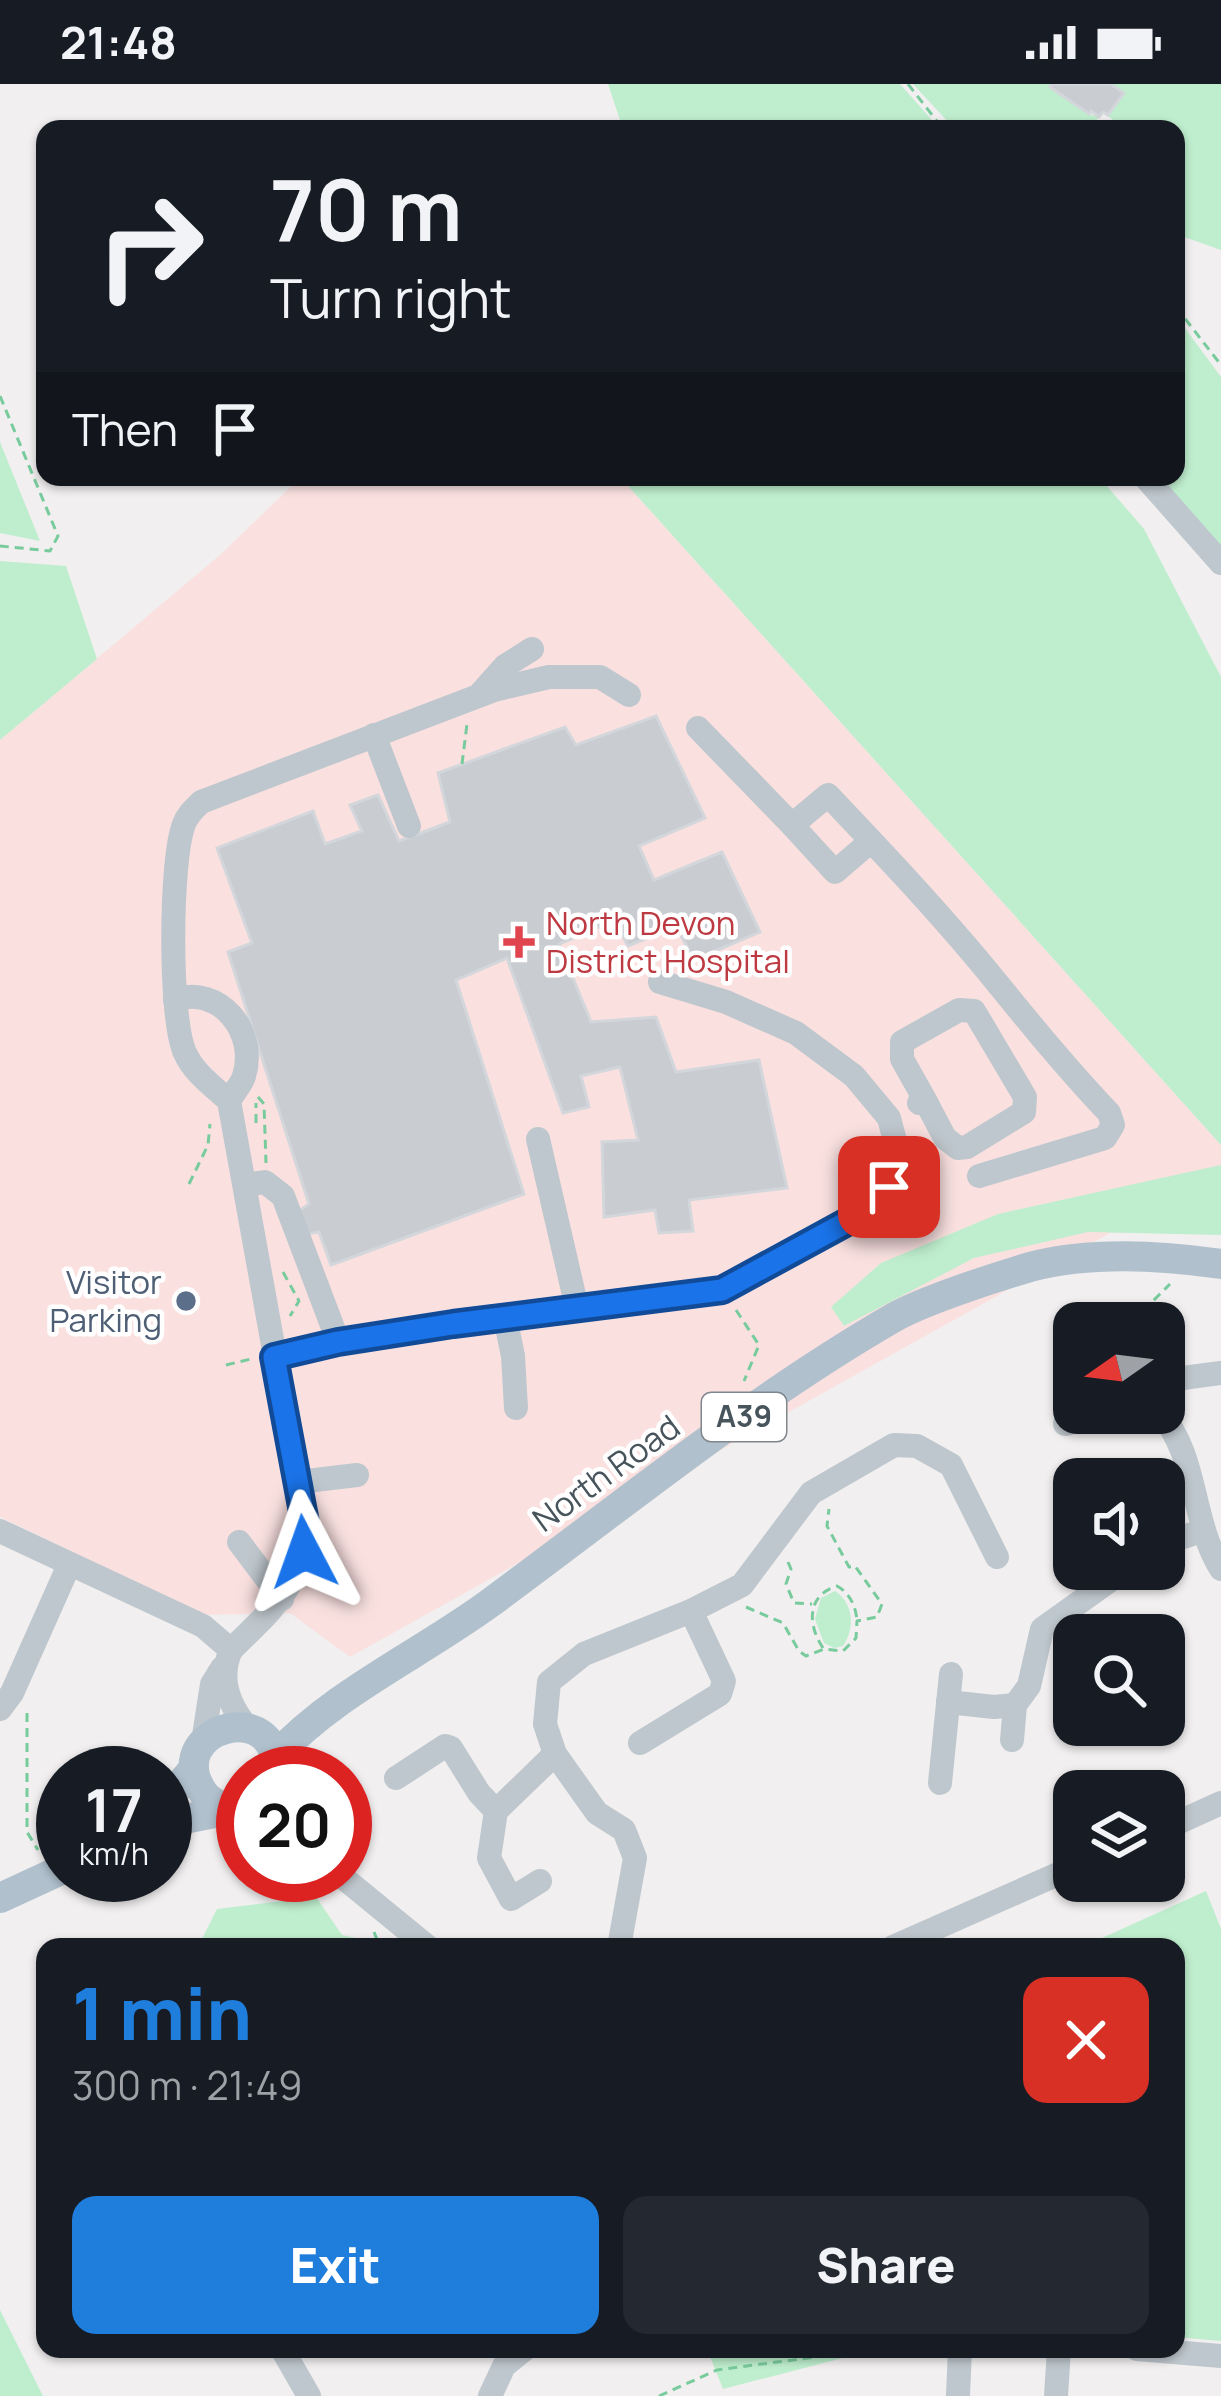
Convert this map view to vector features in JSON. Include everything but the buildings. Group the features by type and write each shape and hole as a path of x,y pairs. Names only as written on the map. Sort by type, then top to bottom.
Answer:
{"main road":[{"name":"North Road","path":"291,1746 320,1713 440,1639 750,1412 897,1315 1032,1267 1107,1257 1207,1262"},
{"name":"North Road","path":"198,1755 223,1728 251,1730 320,1713"},
{"path":"251,1730 262,1746"},
{"path":"192,1764 198,1755"},
{"path":"198,1755 206,1796 216,1800"},
{"path":"0,1898 36,1881"}],"street":[{"path":"1153,486 1221,562"},
{"path":"480,695 505,666 532,649"},
{"path":"198,1755 212,1684 228,1656 282,1598 299,1571 306,1528 229,1101 172,1052 172,972 184,824 201,802 480,695 548,677 599,677 629,695"},
{"path":"698,728 835,872 871,841"},
{"path":"374,735 409,826"},
{"path":"792,825 828,795 1109,1113 1106,1138 979,1175"},
{"path":"274,1357 338,1342 722,1290 858,1216 889,1187 895,1143 889,1119 854,1076 799,1035 732,1005 660,982"},
{"path":"175,1000 190,995 208,998 225,1006 238,1024 245,1075 229,1101"},
{"path":"967,1008 980,1016 1025,1096 1024,1112 967,1147 951,1145 922,1101 902,1058 902,1042 967,1008"},
{"path":"1010,1070 1046,1046"},
{"path":"889,1119 918,1110 922,1101"},
{"path":"538,1138 577,1308"},
{"path":"245,1185 266,1182 283,1196 338,1342"},
{"path":"506,1317 516,1408"},
{"path":"1185,1378 1221,1373"},
{"path":"1172,1434 1184,1455 1202,1531 1221,1569"},
{"path":"621,1938 635,1858 624,1830 597,1813 555,1754 545,1724 549,1682 584,1654 742,1586 811,1493 894,1445 917,1446 951,1465 997,1557"},
{"path":"298,1482 357,1474"},
{"path":"0,1531 203,1626 228,1656 226,1693 233,1712 251,1730"},
{"path":"1185,1536 1202,1531"},
{"path":"239,1542 282,1598"},
{"path":"0,1709 12,1694 69,1565"},
{"path":"1012,1740 1015,1705 1029,1686 1042,1629 1097,1590"},
{"path":"640,1743 720,1694 724,1681 691,1611"},
{"path":"940,1783 951,1674"},
{"path":"948,1702 1015,1705"},
{"path":"396,1778 445,1745 496,1811"},
{"path":"540,1881 511,1899 488,1858 496,1811 555,1754"},
{"path":"1185,1819 1221,1803"},
{"path":"913,1938 1053,1876"},
{"path":"372,1901 417,1938"},
{"path":"1185,2353 1221,2356"},
{"path":"289,2358 309,2396"},
{"path":"958,2396 960,2358"},
{"path":"1056,2396 1058,2358"}],"path":[{"path":"908,84 937,120"},
{"path":"1185,319 1221,365"},
{"path":"0,396 36,483"},
{"path":"0,546 50,551 58,536 37,486"},
{"path":"462,764 464,733 480,695"},
{"path":"189,1184 208,1145 209,1124 217,1131"},
{"path":"1152,1302 1207,1262"},
{"path":"722,1290 759,1345 744,1382 750,1412"},
{"path":"226,1365 248,1360"},
{"path":"822,1487 830,1502 827,1526 849,1567 855,1566 882,1604 877,1617 857,1621"},
{"path":"772,1548 790,1563 786,1584 794,1603 814,1604"},
{"path":"725,1594 730,1601 783,1623 806,1656 824,1649 839,1653 856,1638 851,1600 837,1586 820,1593 814,1604 813,1629 824,1649"},
{"path":"658,2396 717,2370 802,2358"}],"shaded area":[{"name":"North Devon District Hospital","path":"292,486 628,486 1221,1145 1221,1171 350,1657 290,1613 205,1615 0,1517 0,740 220,555"}],"green space":[{"path":"608,84 900,84 932,120 620,120"},
{"path":"913,84 1052,84 1099,117 1097,120 946,120"},
{"path":"1111,84 1221,84 1221,250 1185,237 1185,120 1113,120 1108,116 1123,94"},
{"path":"1185,328 1221,377 1221,553 1161,486 1185,486"},
{"path":"0,442 40,541 0,533"},
{"path":"628,486 1107,486 1144,529 1221,677 1221,1145"},
{"path":"0,561 66,566 97,659 0,740"},
{"path":"1221,1165 1221,1235 1088,1232 974,1258 844,1326 831,1307 881,1263 998,1214"},
{"path":"835,1591 849,1609 851,1624 843,1646 834,1648 824,1643 815,1619 821,1598"},
{"path":"1206,1891 1221,1929 1221,2341 1185,2338 1185,1938 1102,1938"},
{"path":"319,1902 342,1935 356,1938 202,1938 217,1909"},
{"path":"0,2310 43,2396 0,2396"},
{"path":"711,2358 843,2358 723,2389"}],"place":[{"name":"North Devon District Hospital","path":"519,942"},
{"name":"Visitor Parking","path":"186,1301"}],"route":[{"path":"304,1552 306,1528 274,1357 453,1324 722,1290 858,1216 889,1187"}]}
